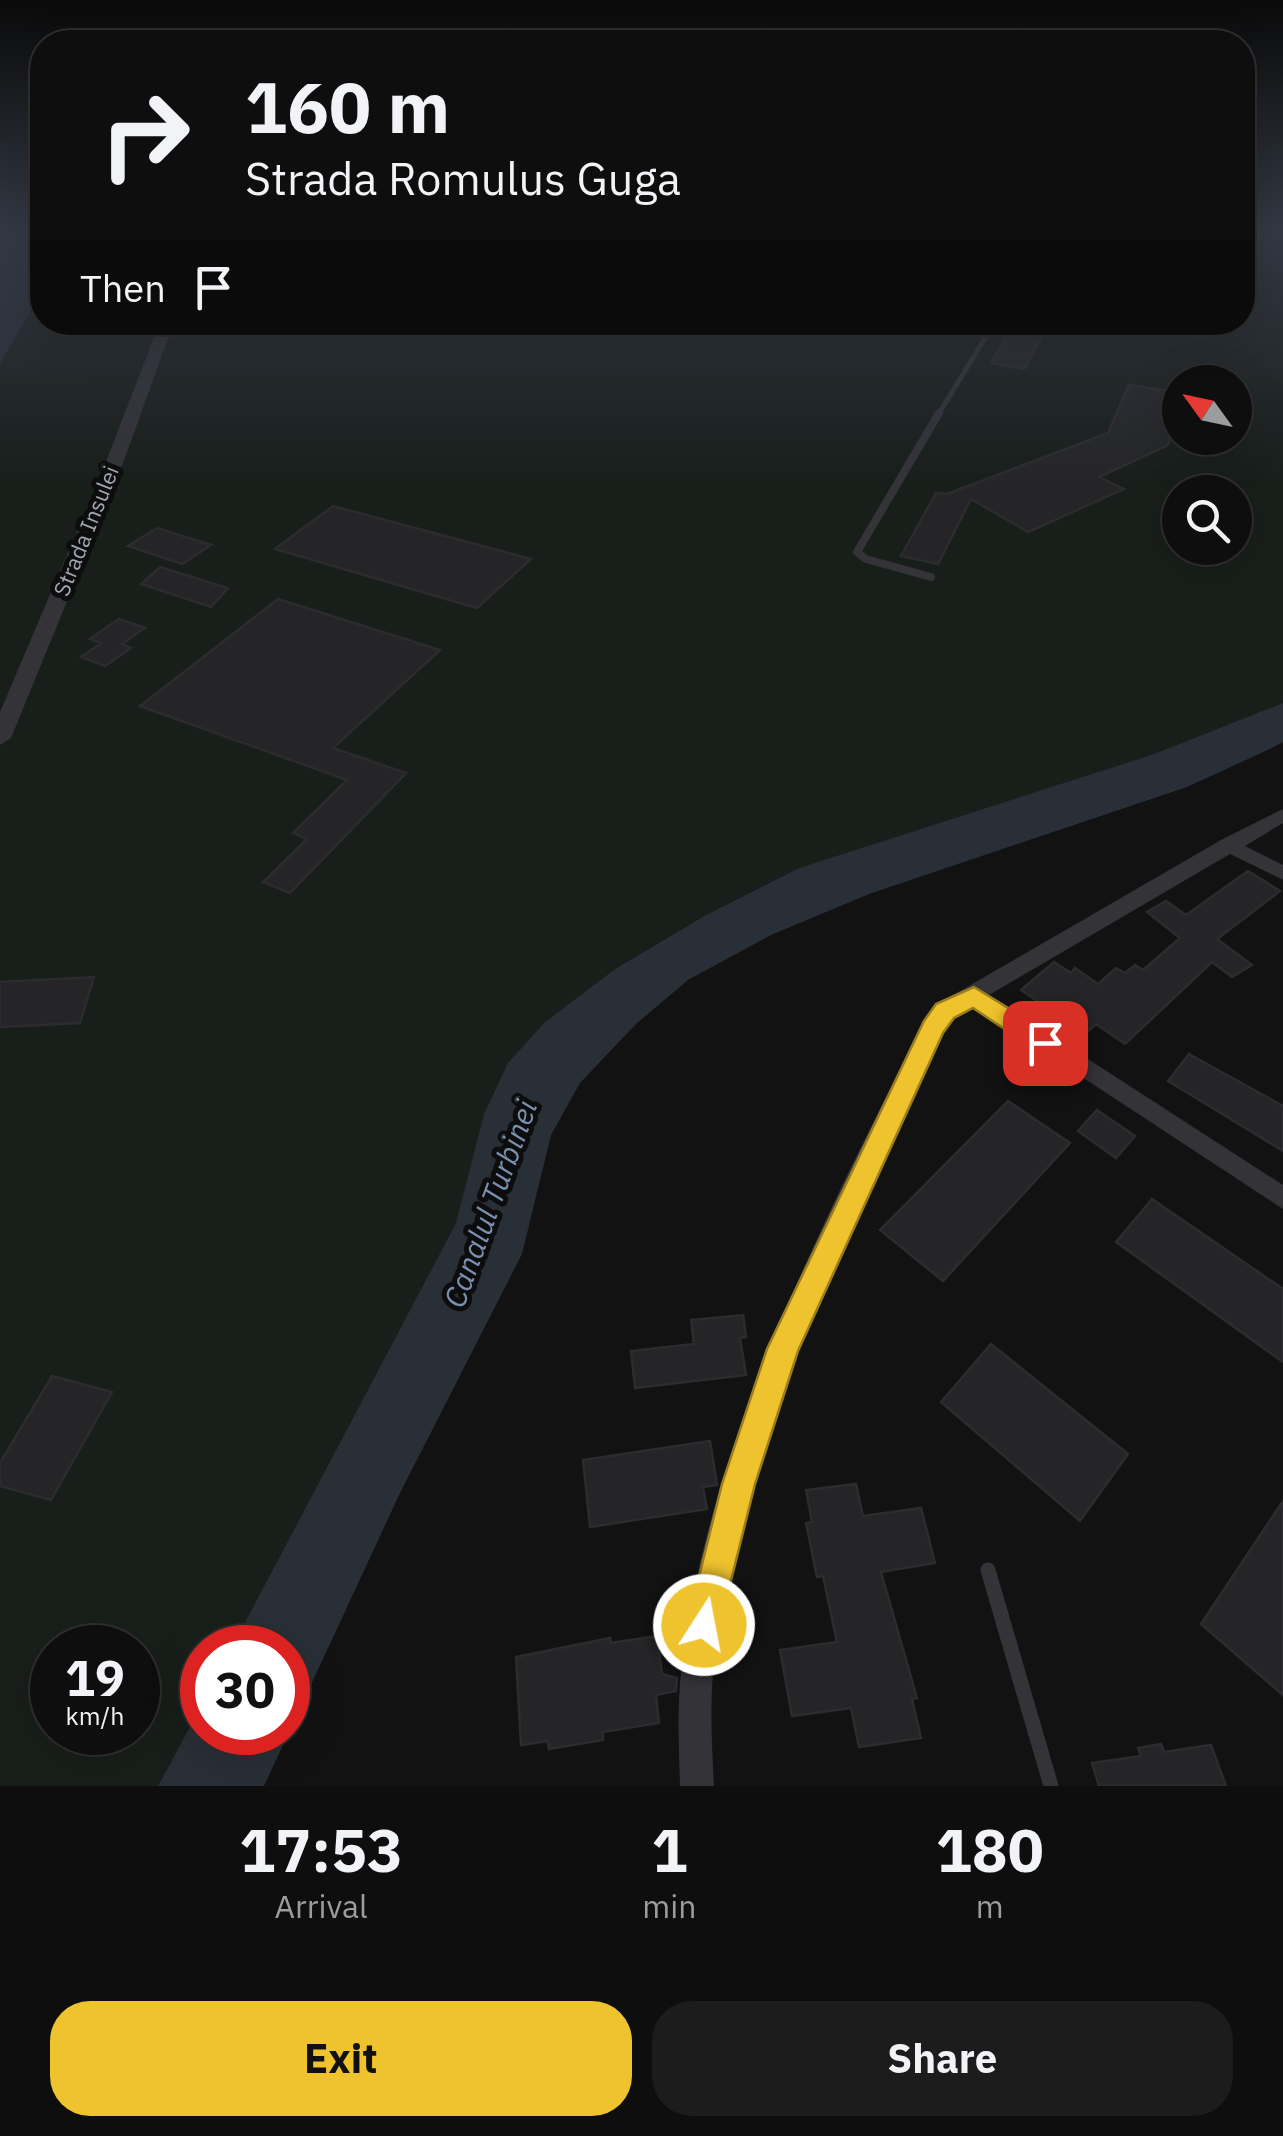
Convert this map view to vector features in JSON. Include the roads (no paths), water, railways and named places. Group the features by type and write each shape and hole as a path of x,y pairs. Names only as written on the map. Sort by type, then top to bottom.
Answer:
{"street":[{"name":"Strada Insulei","path":"0,738 110,477 163,335"},
{"path":"697,1786 701,1643 720,1554 764,1401 837,1227 933,1028 945,1011 1283,816"},
{"path":"1228,845 1283,873"},
{"path":"974,996 1283,1198"}],"lane":[{"path":"931,577 866,560 857,552 859,543 987,335"},
{"path":"988,1570 1051,1786"}],"water":[{"path":"0,317 27,317 0,364"},
{"name":"Canalul Turbinei","path":"1283,703 1283,742 1272,748 1187,787 869,894 771,935 688,980 636,1024 580,1083 551,1135 522,1254 400,1493 310,1687 310,1625 244,1625 456,1223 484,1114 508,1063 545,1022 615,969 706,915 799,868 1154,754"},
{"name":"Canalul Turbinei","path":"180,1745 180,1755 278,1755 264,1786 158,1786"}]}
